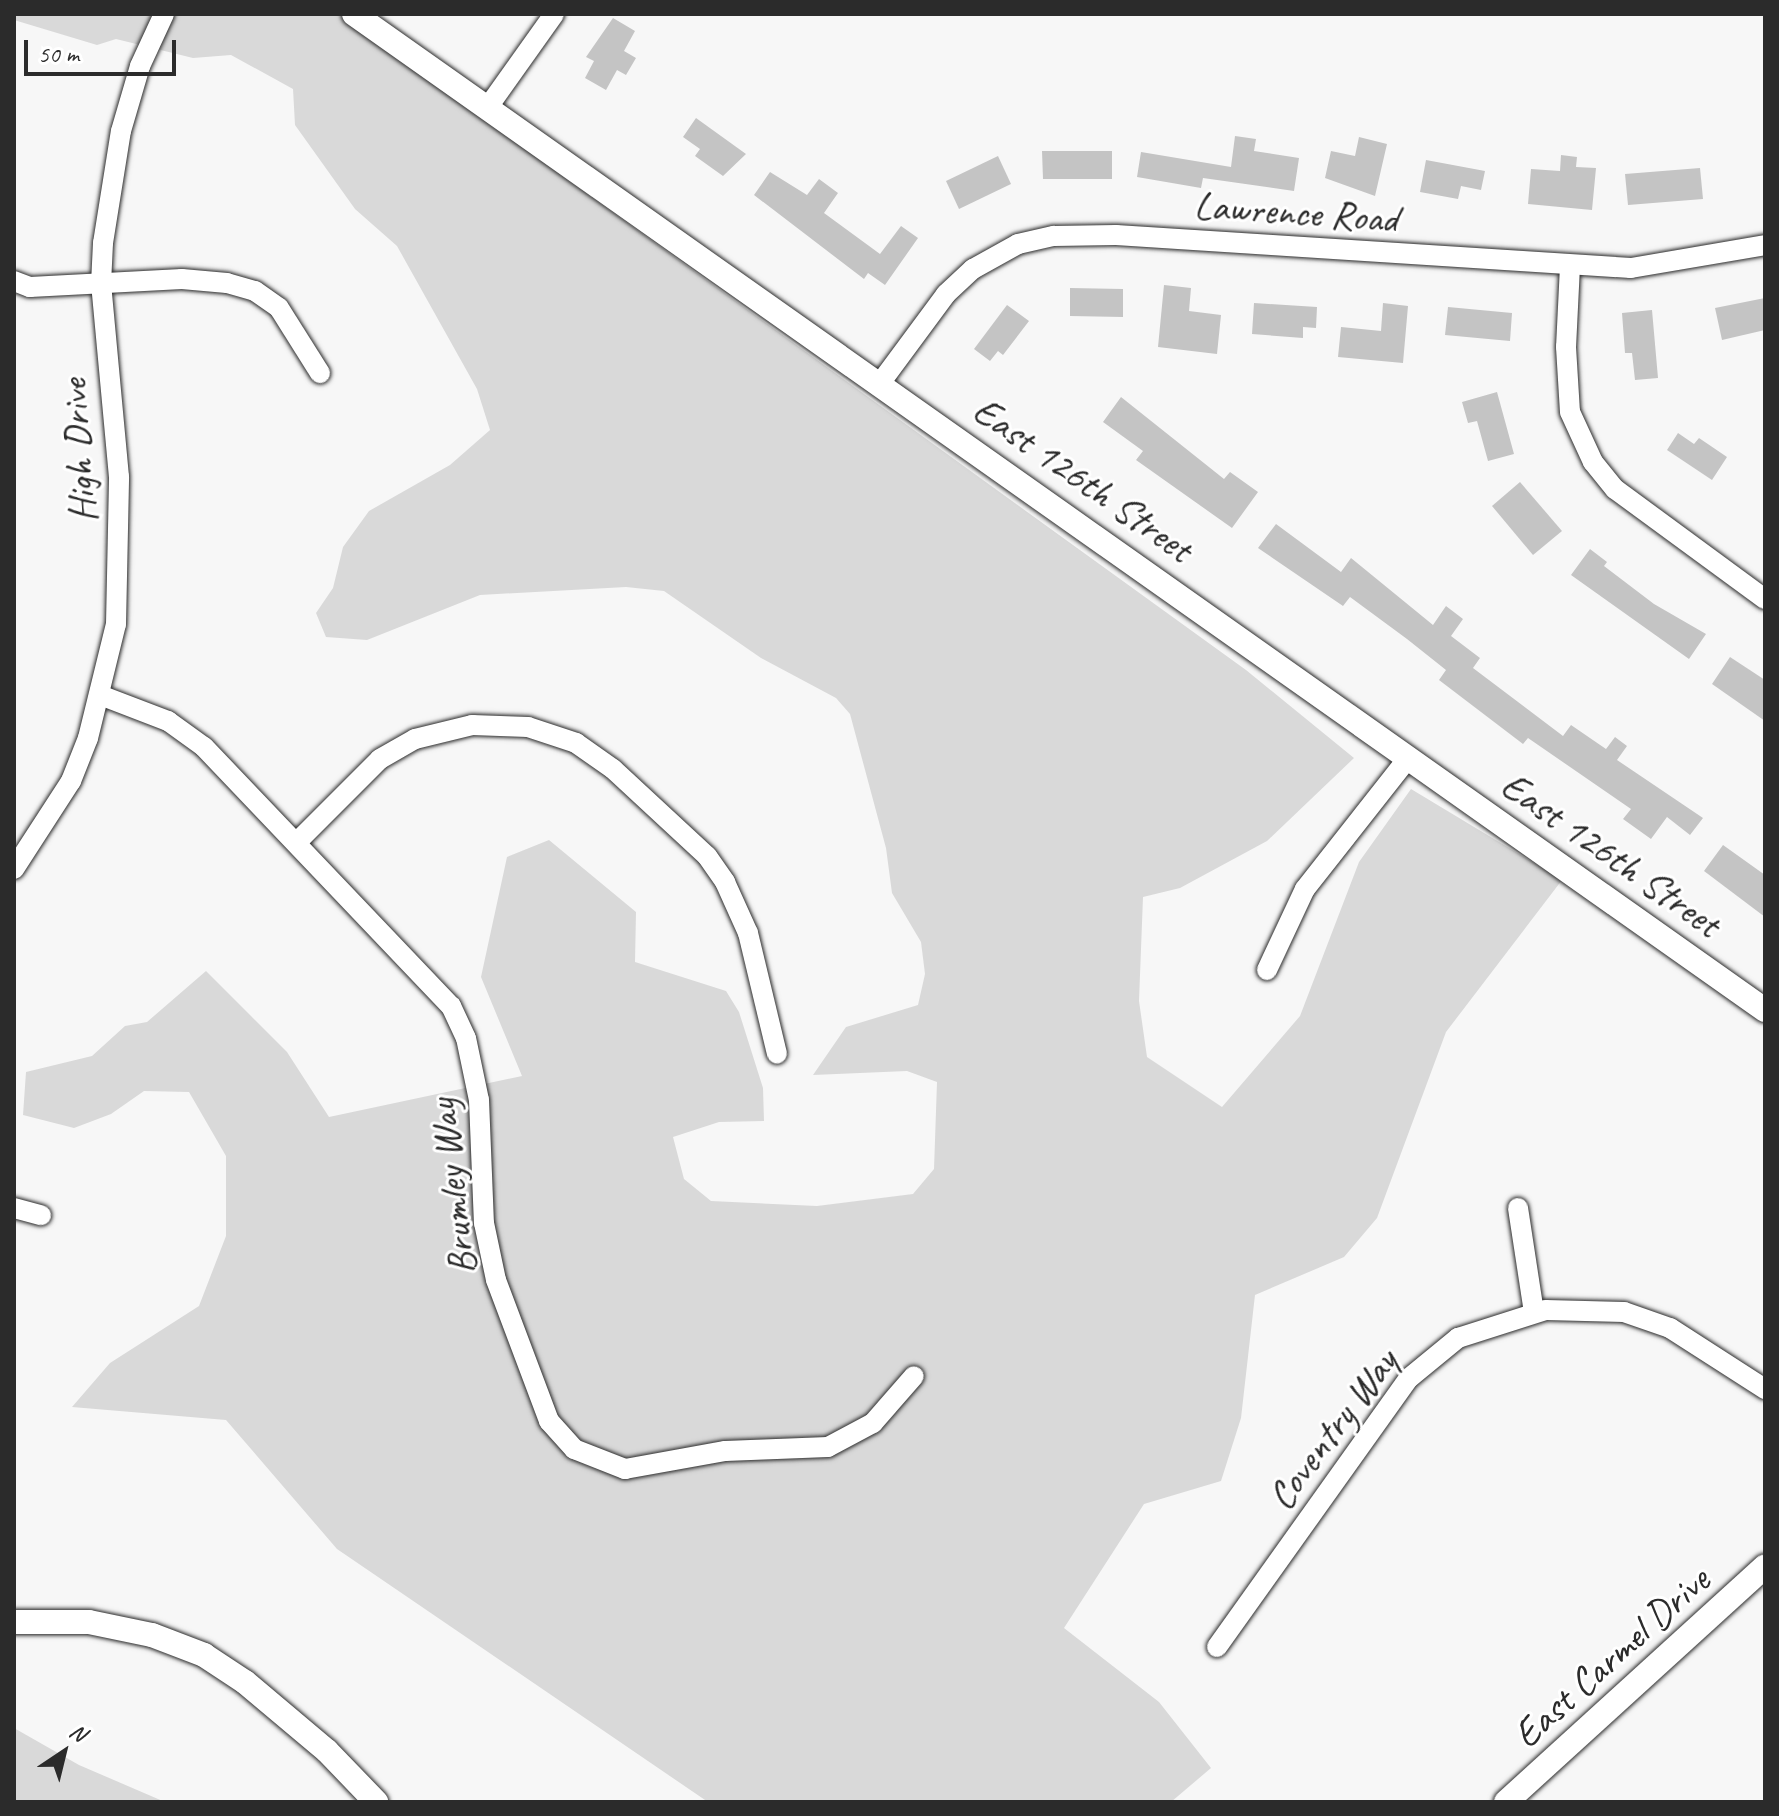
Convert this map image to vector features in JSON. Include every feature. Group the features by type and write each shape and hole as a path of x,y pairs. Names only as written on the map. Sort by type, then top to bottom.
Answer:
{"street":[{"name":"High Drive","path":"14,869 71,781 100,695 120,582 119,477 101,284 108,188 140,66 164,14"},
{"name":"East 126th Street","path":"354,14 1763,1005"},
{"path":"488,107 554,14"},
{"name":"Lawrence Road","path":"881,382 946,294 973,269 1018,244 1054,236 1116,235 1570,266 1661,267 1765,245"},
{"path":"1570,266 1566,347 1570,412 1593,462 1615,489 1765,599"},
{"path":"14,281 30,287 182,279 255,291 279,308 320,373"},
{"name":"Brumley Way","path":"100,695 168,721 204,747 437,988 466,1038 479,1100 484,1223 496,1280 549,1421 574,1449 625,1469 725,1451 828,1447 873,1423 914,1376"},
{"path":"297,842 380,759 415,739 472,725 528,727 576,743 613,769 707,856 725,882 748,933 777,1054"},
{"path":"1267,970 1305,889 1409,757"},
{"path":"14,1208 41,1215"},
{"path":"1518,1208 1534,1312"},
{"name":"Coventry Way","path":"1217,1647 1408,1379 1458,1338 1534,1312 1586,1307 1624,1312 1670,1328 1765,1389"},
{"name":"East Carmel Drive","path":"1506,1802 1765,1566"},
{"path":"14,1622 89,1622 152,1635 204,1655 245,1682 315,1741 376,1802"}],"shaded area":[{"path":"14,14 338,14 1246,670 1354,758 1267,841 1180,888 1143,897 1139,1001 1147,1057 1222,1107 1300,1016 1359,862 1411,789 1562,880 1446,1032 1377,1218 1344,1257 1255,1295 1241,1418 1221,1481 1144,1504 1064,1628 1159,1702 1211,1768 1171,1802 708,1802 337,1549 226,1420 72,1407 110,1363 199,1306 226,1236 226,1156 189,1092 144,1091 111,1114 74,1128 23,1115 26,1072 92,1056 125,1026 147,1022 206,971 287,1052 329,1117 522,1076 481,977 507,857 549,840 636,912 635,962 726,991 739,1012 763,1088 764,1121 719,1122 673,1137 684,1179 711,1201 817,1206 913,1194 934,1169 937,1082 907,1071 813,1075 846,1027 918,1005 925,974 921,942 892,893 886,848 850,714 836,698 761,658 664,591 626,587 480,595 367,640 326,637 316,613 333,588 343,547 369,511 450,465 490,430 477,389 397,246 355,209 295,125 293,89 231,55 193,58 116,39 97,45 14,20"},
{"path":"14,1728 79,1765 165,1802 14,1802"}],"building":[{"path":"613,18 635,31 624,51 636,58 626,75 617,70 606,90 585,78 594,61 586,57"},
{"path":"696,118 746,154 723,176 695,156 700,149 683,137"},
{"path":"1235,136 1256,139 1254,151 1299,158 1294,191 1203,178 1201,188 1137,177 1141,152 1231,167"},
{"path":"1359,137 1387,144 1375,196 1325,178 1331,151 1355,156"},
{"path":"1042,151 1112,151 1112,179 1043,179"},
{"path":"1561,155 1577,157 1576,167 1596,168 1592,210 1528,204 1531,169 1560,171"},
{"path":"998,156 1011,184 959,209 946,181"},
{"path":"1426,160 1485,171 1481,190 1461,186 1458,199 1420,192"},
{"path":"1700,168 1703,199 1628,205 1625,174"},
{"path":"770,172 807,195 819,179 838,193 824,213 880,254 901,226 918,238 885,285 868,273 864,279 754,195"},
{"path":"1164,285 1191,288 1189,311 1221,315 1217,354 1158,347"},
{"path":"1070,288 1123,289 1123,317 1070,316"},
{"path":"1765,298 1765,330 1722,340 1715,308"},
{"path":"1254,303 1317,307 1316,328 1303,327 1303,338 1252,334"},
{"path":"1383,303 1408,306 1403,363 1338,357 1341,327 1381,331"},
{"path":"1007,305 1029,321 1003,355 998,351 990,361 974,349"},
{"path":"1448,307 1512,313 1510,341 1445,335"},
{"path":"1652,310 1658,378 1635,380 1632,353 1625,353 1622,313"},
{"path":"1497,392 1514,454 1488,461 1477,421 1468,423 1462,402"},
{"path":"1121,397 1224,479 1230,472 1258,492 1232,528 1136,460 1143,451 1103,422"},
{"path":"1678,433 1694,444 1699,438 1727,457 1712,480 1667,450"},
{"path":"1520,482 1562,531 1533,555 1492,506"},
{"path":"1276,524 1341,572 1351,558 1433,625 1446,606 1463,619 1451,636 1480,658 1473,668 1563,736 1571,725 1606,749 1615,737 1627,746 1617,760 1703,818 1690,835 1667,817 1651,839 1623,819 1631,809 1528,738 1523,744 1439,680 1446,670 1407,639 1350,597 1343,606 1258,548"},
{"path":"1590,549 1607,562 1604,566 1654,604 1706,634 1689,659 1571,575"},
{"path":"1730,657 1765,680 1765,721 1712,684"},
{"path":"1723,845 1765,875 1765,917 1704,871"}]}
